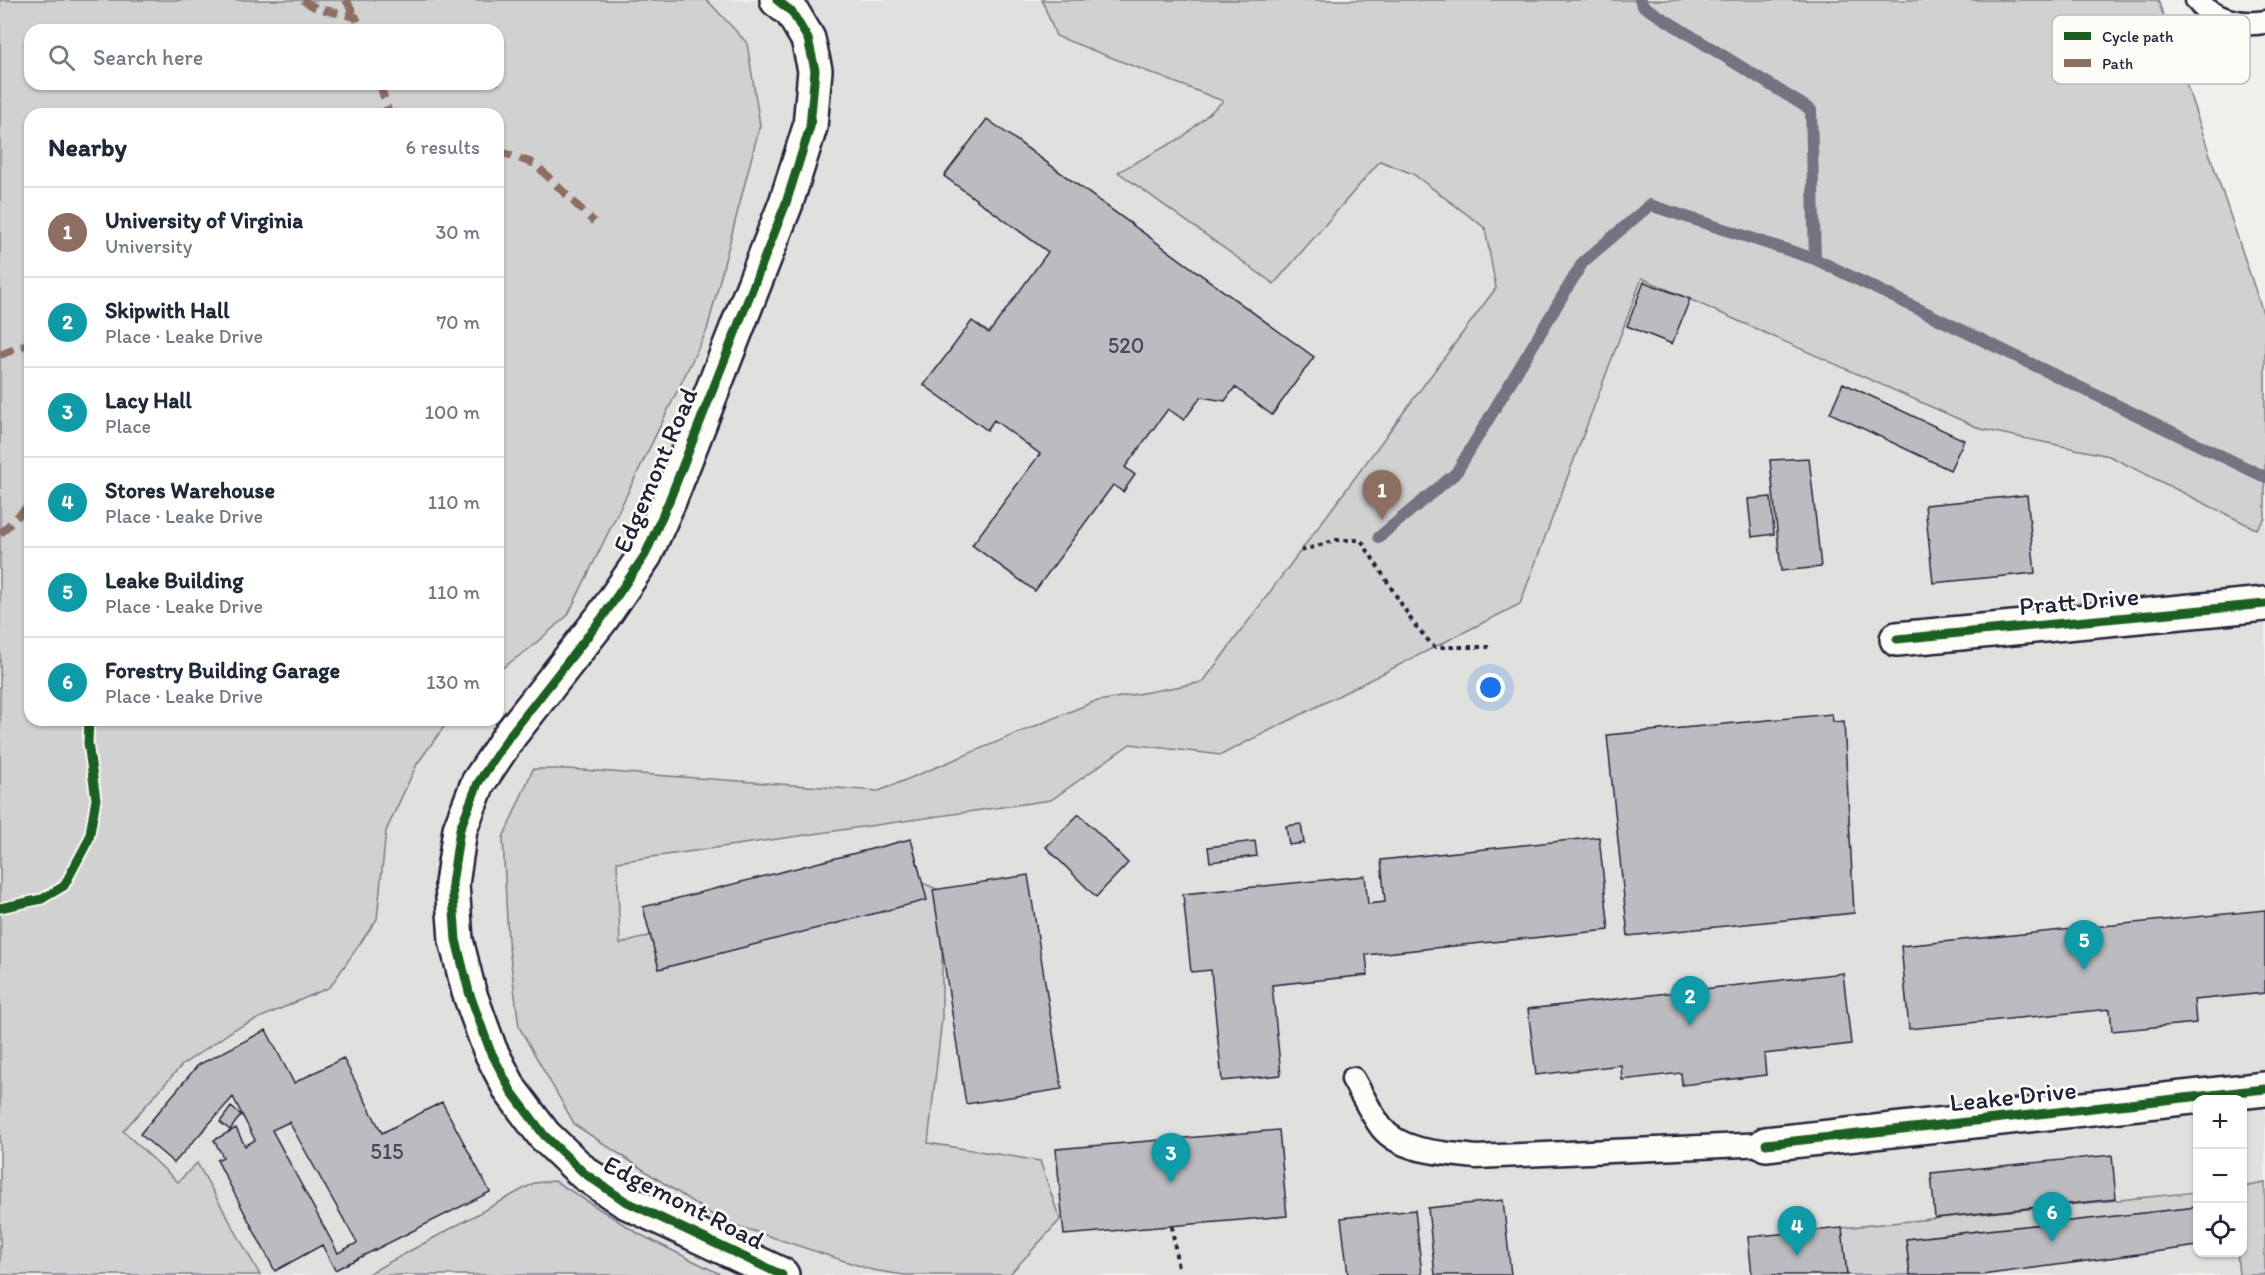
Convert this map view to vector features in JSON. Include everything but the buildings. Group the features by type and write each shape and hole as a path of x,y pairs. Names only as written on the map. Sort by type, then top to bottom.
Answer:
{"street":[{"name":"Edgemont Road","path":"777,0 792,12 808,39 814,70 810,127 786,203 669,501 645,555 602,618 510,735 478,783 460,829 453,884 456,940 469,992 490,1050 511,1091 544,1135 584,1173 625,1201 782,1275"},
{"name":"Pratt Drive","path":"1897,639 2265,604"},
{"name":"Leake Drive","path":"1766,1144 2265,1089"}],"lane":[{"path":"2197,0 2205,10 2217,15"},
{"path":"1353,1079 1382,1128 1402,1144 1441,1153 1476,1157 1766,1144"}],"path":[{"path":"1301,551 1336,540 1361,540 1414,624 1434,647 1489,647"},
{"path":"1172,1226 1178,1269"}],"shaded area":[{"path":"0,0 2158,0 2163,15 2052,15 2052,84 2186,84 2265,319 2265,1275 0,1275"},
{"path":"0,0 705,0 747,43 760,125 707,330 568,615 529,649 504,667 504,108 24,108 24,726 445,726 417,764 386,831 377,919 330,987 235,1029 182,1065 123,1131 178,1182 197,1163 260,1275 0,1275"},
{"path":"1042,0 2158,0 2163,15 2052,15 2052,84 2186,84 2265,319 2265,519 2256,529 2109,456 1981,429 1642,278 1520,604 1221,755 1130,744 1051,800 617,862 620,944 888,869 942,891 942,1018 928,1143 1040,1161 1060,1220 1009,1275 904,1275 872,1270 720,1220 575,1125 519,1027 508,940 503,838 533,769 568,769 879,791 1093,702 1203,682 1496,288 1485,228 1413,174 1380,161 1274,284 1118,172 1183,137 1223,101 1056,36"},
{"path":"555,1181 639,1234 722,1275 366,1275 534,1183"},
{"path":"2265,1183 2265,1275 2239,1275 2237,1257 2247,1257 2247,1186"},
{"path":"2193,1192 2193,1207 1906,1239 1910,1275 1847,1275 1842,1228"}],"waterway":[{"path":"1640,0 1643,6 1811,110 1815,259"},
{"path":"1379,537 1456,473 1583,262 1650,205 1815,259 2265,477"}],"marked path":[{"path":"303,0 316,8 356,17 358,24"},
{"path":"346,0 356,17"},
{"path":"382,90 387,108"},
{"path":"504,153 535,164 594,222"},
{"path":"0,355 24,345"},
{"path":"0,534 24,510"}],"cycle path":[{"path":"777,0 792,12 808,39 815,70 810,127 786,203 669,501 645,555 602,618 510,735 478,783 460,829 452,884 456,940 469,992 490,1050 511,1091 544,1135 584,1173 625,1201 782,1275"},
{"path":"1897,639 2265,604"},
{"path":"0,908 42,899 64,886 89,839 96,799 88,743 89,726"},
{"path":"1766,1144 2265,1089"}],"place":[{"name":"University of Virginia","path":"1382,520"},
{"name":"Leake Building","path":"2084,970"},
{"name":"Skipwith Hall","path":"1690,1026"},
{"name":"Lacy Hall","path":"1171,1183"},
{"name":"Forestry Building Garage","path":"2052,1242"},
{"name":"Stores Warehouse","path":"1797,1256"}]}
